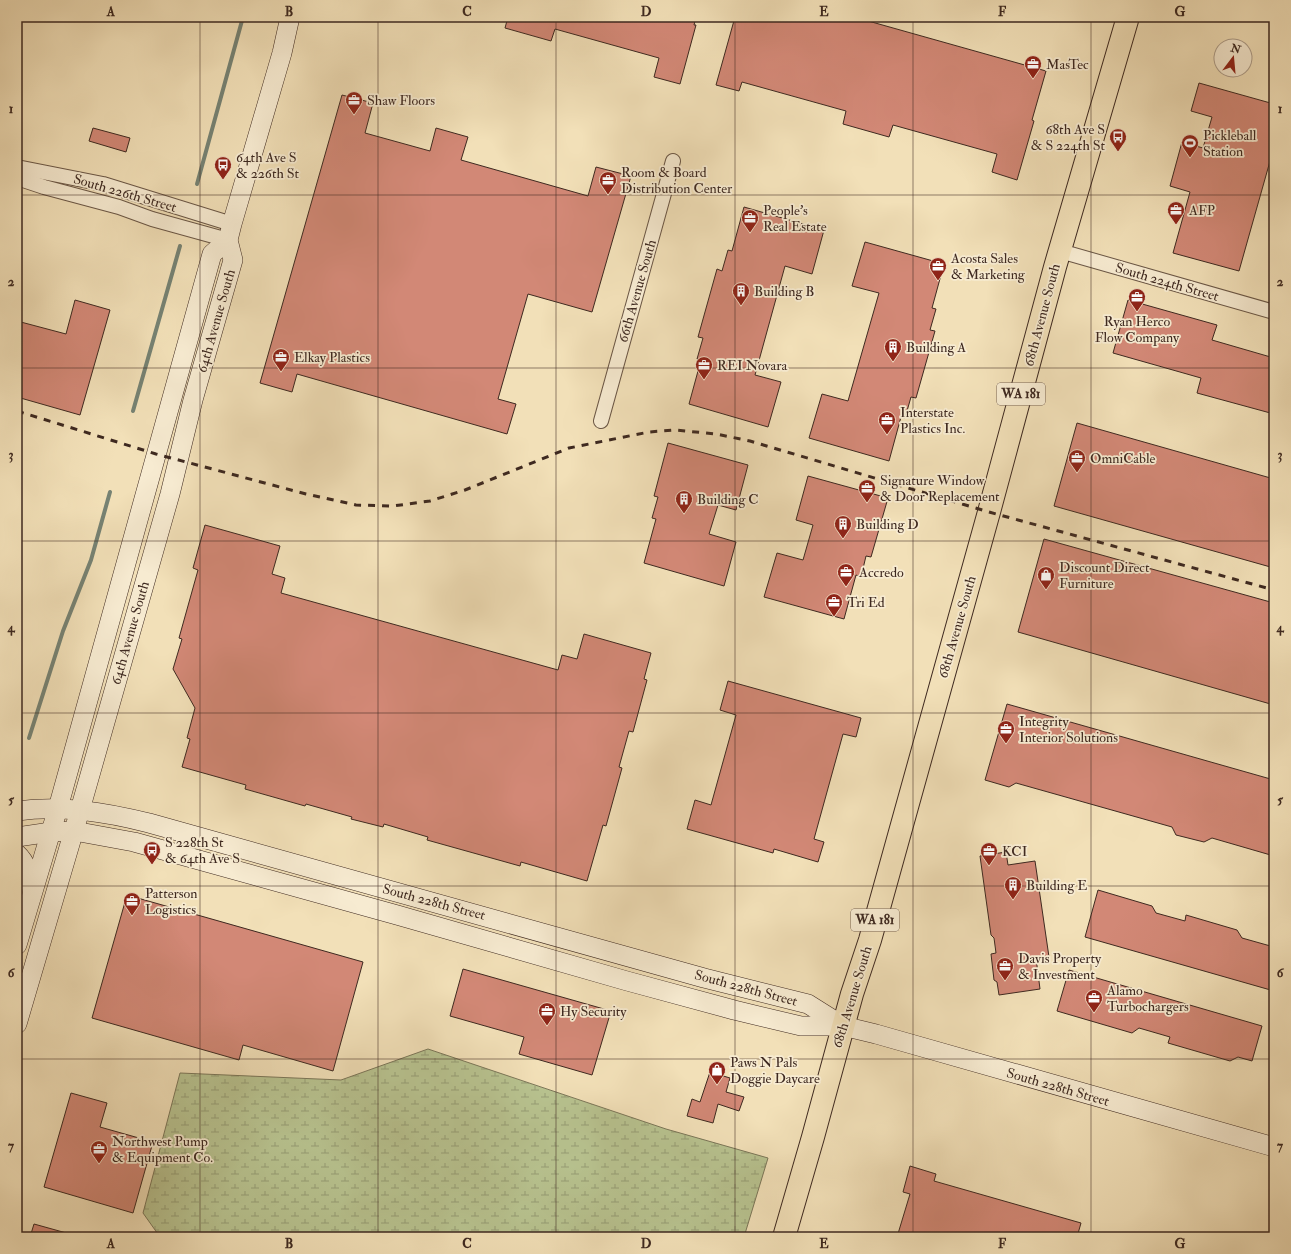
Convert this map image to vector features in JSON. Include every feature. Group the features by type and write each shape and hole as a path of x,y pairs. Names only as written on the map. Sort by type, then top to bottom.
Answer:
{"main road":[{"name":"64th Avenue South","path":"17,1024 74,831 170,494 193,400 232,260 230,232 280,60 290,17"},
{"name":"68th Avenue South","path":"784,1237 852,994 870,940 1060,251 1128,17"},
{"name":"64th Avenue South","path":"17,945 58,808 212,254 230,232"},
{"name":"South 228th Street","path":"17,811 58,808 107,813 149,822 704,978 808,1004 843,1026"},
{"name":"South 228th Street","path":"17,837 51,832 74,831 134,842 734,1010 802,1026 843,1026 1274,1148"},
{"path":"17,854 26,865 31,880 32,893"}],"street":[{"name":"66th Avenue South","path":"601,422 673,161"},
{"name":"South 226th Street","path":"17,167 103,184 230,232"},
{"name":"South 226th Street","path":"17,178 44,187 119,207 152,219 230,232"},
{"name":"South 224th Street","path":"1060,251 1274,312"}],"green space":[{"path":"428,1049 666,1129 768,1158 744,1237 160,1237 143,1213 180,1073 341,1080"}],"building":[{"path":"508,17 696,17 694,25 696,25 680,84 654,77 659,58 555,29 551,41 505,28"},
{"path":"735,17 854,17 1046,71 1032,120 1034,121 1017,180 992,172 997,154 893,125 889,137 843,124 846,111 742,82 739,91 716,85"},
{"path":"1199,83 1274,104 1274,147 1239,271 1173,253 1190,192 1170,186 1182,142 1203,148 1212,117 1191,111"},
{"path":"342,95 373,103 365,133 430,151 436,128 468,137 461,160 588,196 596,167 631,176 592,312 528,294 498,399 516,404 507,434 297,374 292,392 260,383"},
{"path":"93,128 130,138 126,152 89,141"},
{"name":"Building B","path":"744,207 824,230 812,274 785,266 755,375 781,382 768,427 689,404 701,360 697,359 703,338 698,337 717,269 722,271 728,250 732,251"},
{"name":"Building A","path":"865,242 944,264 932,308 936,309 930,330 935,331 916,398 911,397 905,418 901,417 889,461 809,438 822,394 848,401 879,293 852,286"},
{"path":"75,300 110,310 80,415 17,397 17,321 66,334"},
{"path":"1128,300 1217,325 1212,340 1274,358 1274,414 1197,393 1201,378 1113,353"},
{"path":"1077,423 1274,479 1274,568 1054,506"},
{"name":"Building C","path":"668,443 748,465 736,510 718,505 709,534 736,542 724,586 644,563 656,519 652,518 658,497 654,496"},
{"name":"Building D","path":"808,476 888,498 871,557 866,556 861,577 856,575 844,619 764,597 777,553 803,560 813,525 796,520"},
{"path":"205,525 280,546 272,574 285,578 281,593 558,670 562,655 577,659 584,634 651,653 644,679 647,680 633,732 629,731 619,767 622,768 606,826 603,825 587,881 521,862 520,866 427,840 428,837 384,824 383,827 351,819 352,817 306,804 305,806 245,789 246,785 182,767 190,739 187,738 195,708 173,669 182,639 179,638 198,570 193,568"},
{"path":"1044,539 1274,603 1274,705 1018,632"},
{"path":"728,681 861,718 856,737 843,734 814,839 824,842 818,862 774,849 773,853 687,829 695,800 711,805 736,715 720,710"},
{"path":"1007,704 1274,780 1274,856 1212,838 1204,842 1176,835 1172,827 1016,783 1009,787 985,780"},
{"name":"Building E","path":"1006,852 1008,865 1035,861 1049,957 1036,958 1040,989 999,995 997,982 994,980 991,954 996,953 994,938 991,935 980,856"},
{"path":"1098,890 1152,906 1156,913 1185,921 1186,915 1237,930 1242,938 1274,947 1274,991 1085,937"},
{"path":"127,895 363,962 333,1071 243,1045 239,1060 92,1018"},
{"name":"Hy Security","path":"463,969 611,1011 592,1075 519,1054 524,1037 450,1016"},
{"path":"1069,970 1262,1026 1252,1061 1238,1057 1230,1061 1168,1043 1170,1037 1139,1028 1132,1033 1057,1011"},
{"name":"Paws N Pals Doggie Daycare","path":"710,1072 730,1078 726,1092 744,1097 739,1111 718,1104 713,1123 687,1116 692,1099 700,1102"},
{"name":"Northwest Pump & Equipment Co.","path":"71,1093 107,1103 100,1127 153,1142 133,1213 44,1187"},
{"path":"910,1166 936,1174 934,1181 1081,1223 1077,1237 897,1237 910,1194 903,1192"},
{"path":"34,1224 70,1234 70,1237 30,1237"}],"waterway":[{"path":"197,184 243,17"},
{"path":"133,411 180,246"},
{"path":"29,738 63,631 91,560 110,492"}],"railway":[{"path":"17,411 156,454 306,494 356,505 393,506 430,501 465,490 569,448 649,432 675,430 716,434 750,441 989,512 1274,590"}],"place":[{"name":"MasTec","path":"1033,79"},
{"name":"Shaw Floors","path":"354,115"},
{"name":"68th Ave S & S 224th St","path":"1118,152"},
{"name":"Pickleball Station","path":"1190,158"},
{"name":"64th Ave S & 226th St","path":"223,180"},
{"name":"Room & Board Distribution Center","path":"608,195"},
{"name":"AFP","path":"1176,225"},
{"name":"People's Real Estate","path":"750,233"},
{"name":"Acosta Sales & Marketing","path":"938,281"},
{"name":"Building B","path":"741,306"},
{"name":"Ryan Herco Flow Company","path":"1137,312"},
{"name":"Building A","path":"893,362"},
{"name":"Elkay Plastics","path":"281,372"},
{"name":"REI Novara","path":"704,380"},
{"name":"Interstate Plastics Inc.","path":"887,435"},
{"name":"OmniCable","path":"1077,473"},
{"name":"Signature Window & Door Replacement","path":"867,503"},
{"name":"Building C","path":"684,514"},
{"name":"Building D","path":"843,539"},
{"name":"Accredo","path":"846,587"},
{"name":"Discount Direct Furniture","path":"1046,590"},
{"name":"Tri Ed","path":"834,617"},
{"name":"Integrity Interior Solutions","path":"1006,744"},
{"name":"S 228th St & 64th Ave S","path":"152,865"},
{"name":"KCI","path":"989,866"},
{"name":"Building E","path":"1013,900"},
{"name":"Patterson Logistics","path":"132,916"},
{"name":"Davis Property & Investment","path":"1005,981"},
{"name":"Alamo Turbochargers","path":"1094,1013"},
{"name":"Hy Security","path":"547,1026"},
{"name":"Paws N Pals Doggie Daycare","path":"717,1085"},
{"name":"Northwest Pump & Equipment Co.","path":"99,1164"}]}
